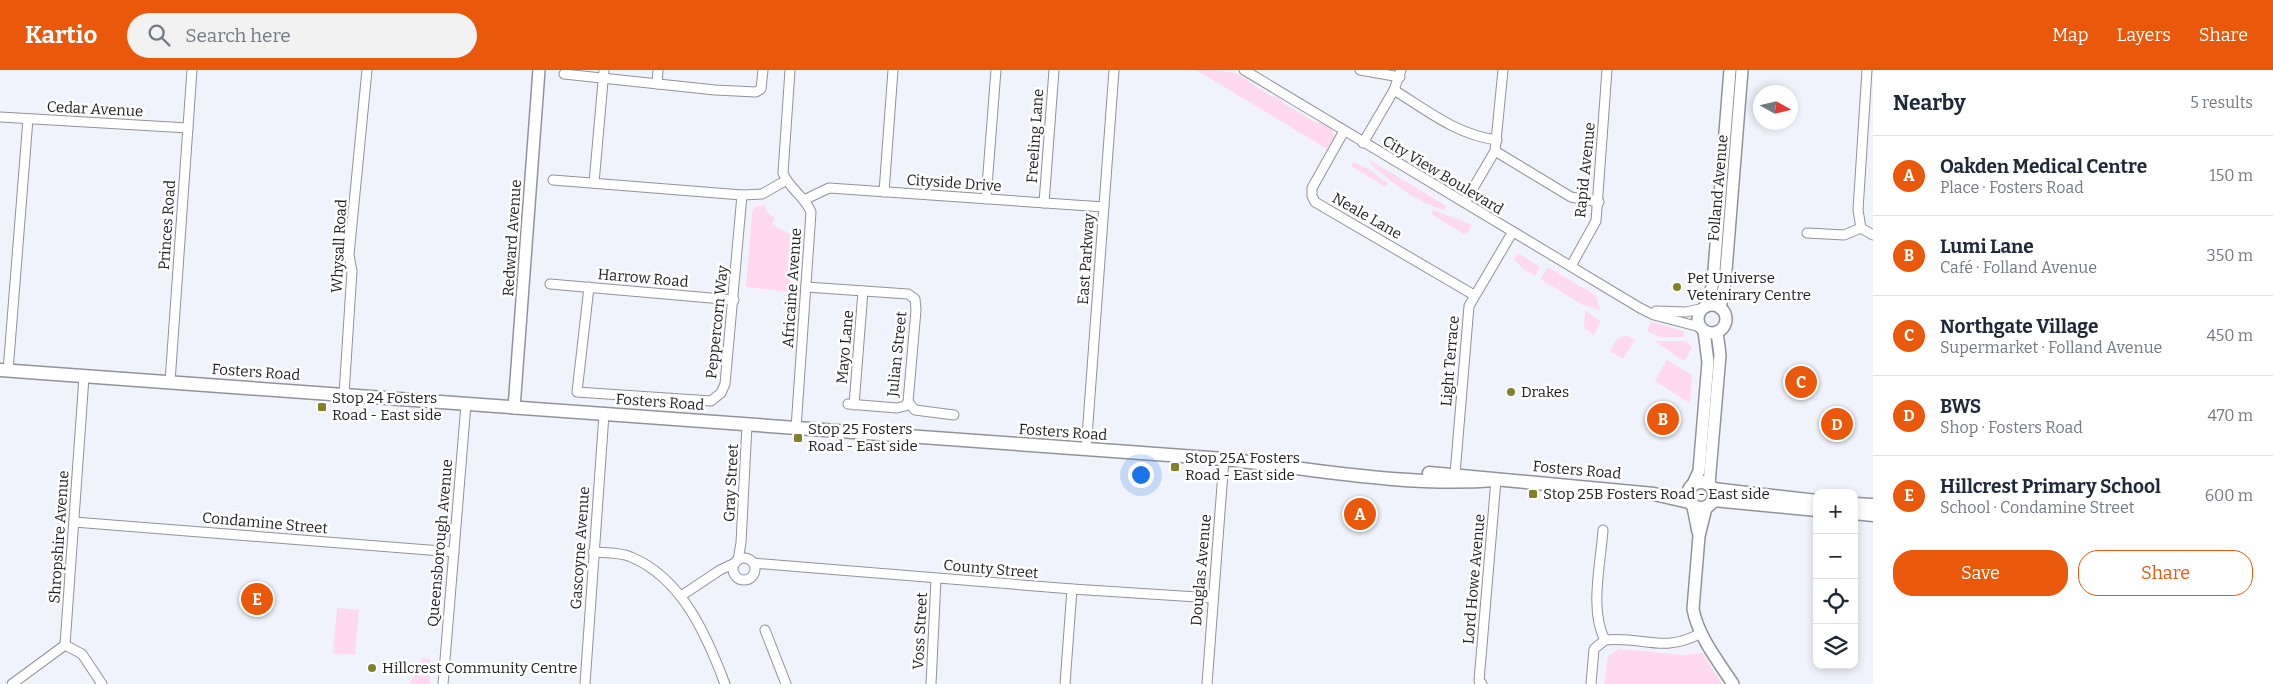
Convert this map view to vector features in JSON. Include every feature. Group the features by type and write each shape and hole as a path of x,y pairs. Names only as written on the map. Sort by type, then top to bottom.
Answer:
{"main road":[{"name":"Fosters Road","path":"4,370 1224,459 1445,482 1496,480"},
{"name":"Fosters Road","path":"1316,469 1455,474 1496,480 1813,510"},
{"name":"Fosters Road","path":"1654,494 1699,482 1704,498"},
{"path":"1692,485 1687,494 1704,498"},
{"name":"Fosters Road","path":"1704,498 1813,501"},
{"path":"1858,504 1873,505"},
{"path":"1858,513 1873,515"}],"street":[{"name":"Princes Road","path":"170,382 192,70"},
{"name":"Whysall Road","path":"344,394 352,271 349,255 367,70"},
{"name":"Redward Avenue","path":"514,408 539,70"},
{"path":"657,84 658,70"},
{"path":"564,74 603,74 657,84 756,92 761,89 763,70"},
{"path":"790,70 783,173 785,180 806,199"},
{"path":"884,192 893,70"},
{"path":"986,199 996,70"},
{"name":"Freeling Lane","path":"1044,203 1054,70"},
{"name":"East Parkway","path":"1086,450 1114,70"},
{"name":"City View Boulevard","path":"1244,70 1465,202 1512,233 1630,302 1654,315 1702,329"},
{"path":"1360,70 1400,74 1394,90 1363,142"},
{"path":"1465,202 1495,151 1503,70"},
{"name":"Rapid Avenue","path":"1571,266 1592,230 1599,202 1607,70"},
{"name":"Folland Avenue","path":"1706,307 1713,282 1730,70"},
{"name":"Folland Avenue","path":"1720,308 1725,283 1742,70"},
{"path":"1861,228 1858,210 1868,70"},
{"path":"594,183 603,74"},
{"path":"1394,90 1459,130 1477,137 1497,140"},
{"name":"Cedar Avenue","path":"0,117 188,128"},
{"path":"4,370 28,120"},
{"name":"Neale Lane","path":"1344,131 1312,188 1312,196 1315,202 1474,295"},
{"path":"1495,151 1571,197 1599,202"},
{"path":"554,180 742,196 762,194 785,180"},
{"name":"Cityside Drive","path":"806,199 829,188 1104,207"},
{"name":"Peppercorn Way","path":"589,287 577,392 711,401 721,393 725,384 742,196"},
{"name":"Africaine Avenue","path":"796,428 811,232 810,212 806,199"},
{"path":"1807,233 1844,235 1861,228"},
{"path":"1861,228 1873,235"},
{"name":"Light Terrace","path":"1455,474 1467,315 1474,295 1512,233"},
{"name":"Harrow Road","path":"550,284 734,300"},
{"name":"Julian Street","path":"806,287 908,294 915,299 916,310 908,402 905,406 897,408 851,404"},
{"name":"Mayo Lane","path":"851,404 863,291"},
{"name":"City View Boulevard","path":"1630,302 1666,312 1686,312 1706,307"},
{"path":"1692,485 1699,471 1708,362 1698,314 1706,307 1720,308 1726,320 1722,328 1717,332 1702,329"},
{"path":"1717,332 1720,354 1699,536 1693,609 1695,620 1733,684"},
{"name":"Shropshire Avenue","path":"65,645 84,377"},
{"path":"908,402 916,410 924,413 954,416"},
{"name":"Queensborough Avenue","path":"443,684 466,404"},
{"name":"Gascoyne Avenue","path":"584,684 604,414"},
{"name":"Gray Street","path":"737,562 742,543 747,425"},
{"name":"Douglas Avenue","path":"1207,684 1224,459"},
{"name":"Lord Howe Avenue","path":"1479,683 1496,480"},
{"name":"Condamine Street","path":"74,522 454,552"},
{"path":"1603,530 1597,606 1599,629 1605,640"},
{"name":"Gray Street","path":"742,543 751,561"},
{"path":"593,552 630,556 659,574 681,596 702,629 725,684"},
{"path":"681,596 720,570 737,562 751,561 755,572"},
{"name":"County Street","path":"751,561 768,565 1072,590 1212,598"},
{"path":"736,576 734,570 737,562"},
{"path":"720,570 745,580 751,578 755,572 768,565"},
{"name":"Voss Street","path":"930,684 936,579"},
{"path":"1066,684 1072,590"},
{"path":"765,630 786,684"},
{"path":"1590,684 1594,649 1605,640 1674,644 1687,641 1702,633"},
{"path":"12,684 65,645 82,654 102,684"}],"shaded area":[{"path":"1196,70 1210,70 1240,75 1273,97 1278,96 1283,103 1317,123 1322,122 1332,128 1334,138 1327,149"},
{"path":"1370,160 1446,206 1444,210 1414,197 1377,169 1369,162"},
{"path":"1353,162 1369,169 1388,184 1386,187 1351,166"},
{"path":"764,205 767,212 775,218 772,224 793,236 790,292 746,287 752,214 754,207"},
{"path":"1433,210 1472,225 1466,235 1431,214"},
{"path":"1518,253 1540,267 1535,276 1522,268 1514,259"},
{"path":"1548,267 1596,296 1600,310 1583,305 1540,279"},
{"path":"1585,311 1601,321 1594,335 1584,328"},
{"path":"1651,322 1683,331 1684,337 1660,337 1647,331"},
{"path":"1626,335 1635,340 1623,359 1610,351 1616,340"},
{"path":"1654,341 1686,341 1692,348 1684,361"},
{"path":"1667,360 1692,375 1690,403 1656,382 1655,380"},
{"path":"337,608 359,610 355,655 333,653"},
{"path":"1619,649 1683,655 1702,653 1722,684 1604,684 1608,656"},
{"path":"422,658 430,659 430,684 410,684"}],"place":[{"name":"Pet Universe Vetenirary Centre","path":"1677,287"},
{"name":"Northgate Village","path":"1801,382"},
{"name":"Drakes","path":"1511,392"},
{"name":"Stop 24 Fosters Road - East side","path":"322,407"},
{"name":"Lumi Lane","path":"1663,419"},
{"name":"BWS","path":"1837,424"},
{"name":"Stop 25 Fosters Road - East side","path":"798,438"},
{"name":"Stop 25A Fosters Road - East side","path":"1175,467"},
{"name":"Stop 25B Fosters Road - East side","path":"1533,494"},
{"name":"Oakden Medical Centre","path":"1360,514"},
{"name":"Hillcrest Primary School","path":"257,599"},
{"name":"Hillcrest Community Centre","path":"372,668"}]}
